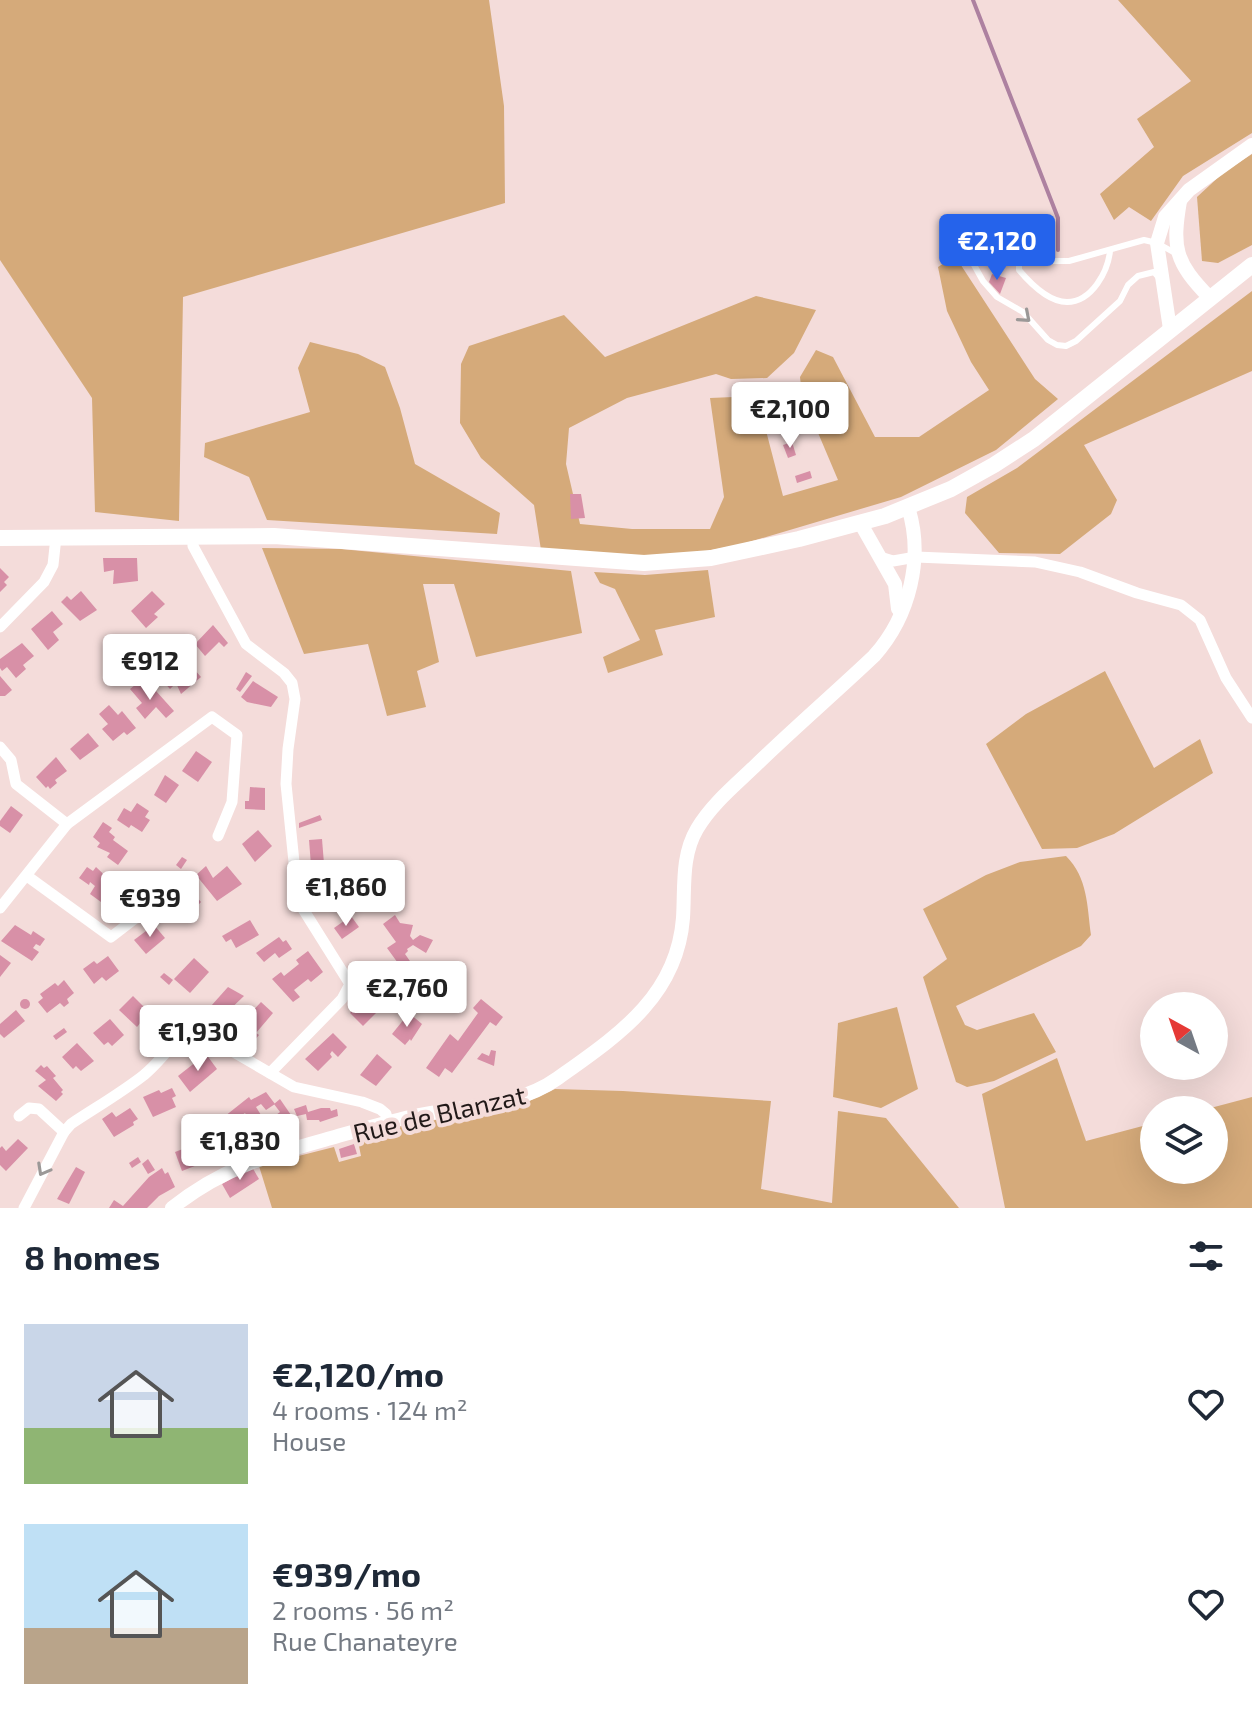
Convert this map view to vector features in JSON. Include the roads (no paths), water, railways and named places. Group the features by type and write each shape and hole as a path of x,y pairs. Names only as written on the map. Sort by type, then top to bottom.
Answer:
{"main road":[{"path":"0,538 193,536 337,540 607,562 644,563 711,558 861,524 973,478 1034,439 1252,265"}],"street":[{"path":"1170,329 1157,243 1165,217 1215,170 1252,145"},
{"path":"1180,200 1175,231 1178,256 1190,277 1209,297"},
{"name":"Rue de Blanzat","path":"172,1208 243,1164 388,1122 510,1101 533,1093 555,1081 639,1015 657,994 675,955 682,930 686,862 695,832 708,813 737,783 874,656 897,622 905,605 916,557 915,529 908,507"},
{"path":"861,524 895,584 899,605 897,622"},
{"path":"193,536 193,546 246,644 284,673 292,683 295,699 286,784 297,893 306,916 350,984 342,999 270,1073"},
{"path":"0,627 44,582 53,565 56,537"},
{"path":"880,557 893,561 916,557 1035,562 1080,572 1181,605 1200,620 1226,678 1252,718"},
{"path":"0,908 67,824 212,717 237,735 232,802 218,836"},
{"path":"0,747 11,760 16,784 67,824"},
{"path":"27,876 111,937 150,907"},
{"path":"24,1208 71,1124 140,1078 159,1062 174,1041 194,1029 294,1087 375,1107 386,1114 388,1122"},
{"path":"19,1116 29,1108 39,1109 64,1132"}],"lane":[{"path":"1164,285 1154,272 1138,276 1128,285 1120,301 1076,341 1066,346 1057,345 1048,340 1023,312 997,297 983,281 969,256 974,250 988,250 1024,261 1069,261 1144,240 1157,243 1178,256"},
{"path":"1024,261 1019,264 1019,270 1026,278 1055,299 1068,302 1078,300 1099,282 1109,263 1110,251"}],"waterway":[{"path":"973,0 1058,218 1058,250"}]}
